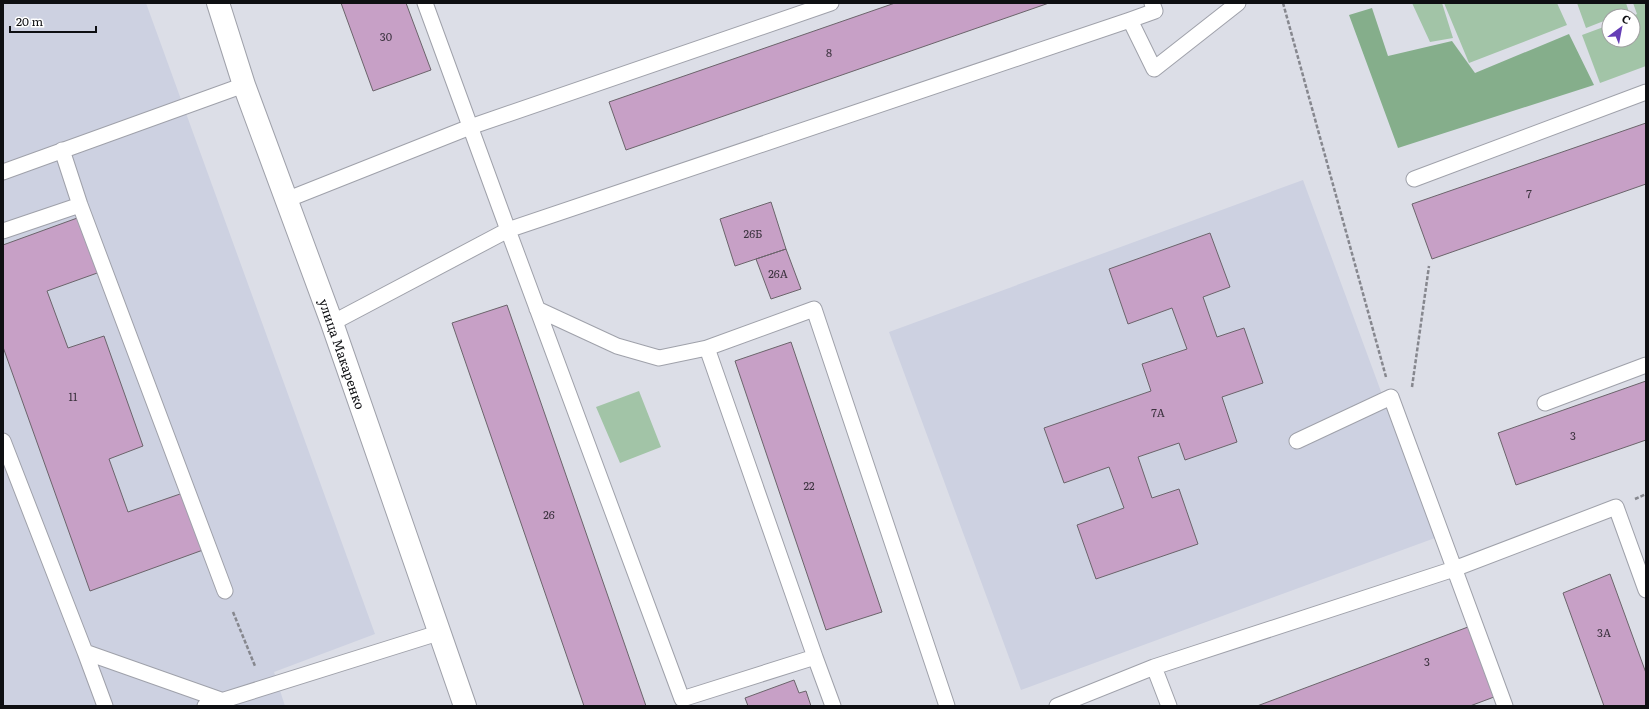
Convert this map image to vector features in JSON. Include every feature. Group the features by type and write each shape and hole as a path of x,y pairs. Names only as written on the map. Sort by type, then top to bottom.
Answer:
{"street":[{"name":"улица Макаренко","path":"218,3 244,85 332,323 438,633 465,706"}],"lane":[{"path":"425,3 682,699 815,657"},
{"path":"286,200 470,127 831,3"},
{"path":"332,323 508,230 1130,20 1155,11 1152,3"},
{"path":"1130,20 1154,69 1238,3"},
{"path":"3,172 244,85"},
{"path":"1414,179 1646,92"},
{"path":"62,150 80,205 225,591"},
{"path":"3,231 80,205"},
{"path":"537,309 617,346 659,358 707,348 814,309 947,706"},
{"path":"707,348 833,706"},
{"path":"1545,403 1646,365"},
{"path":"1297,441 1391,397 1505,706"},
{"path":"3,441 105,706"},
{"path":"1058,706 1154,667 1454,569 1616,507 1646,590"},
{"path":"205,706 438,633"},
{"path":"85,652 221,700"},
{"path":"1154,667 1169,706"}],"path":[{"path":"1283,3 1391,397"},
{"path":"1412,389 1429,266"},
{"path":"225,591 264,688"}],"shaded area":[{"path":"3,3 146,3 375,634 274,672 285,706 3,706"},
{"path":"1303,180 1435,538 1021,690 889,332"}],"green space":[{"path":"1412,3 1442,3 1453,38 1430,42"},
{"path":"1444,3 1557,3 1567,25 1469,63"},
{"path":"1577,3 1626,3 1628,8 1601,8 1601,22 1586,28"},
{"path":"1633,3 1646,3 1646,66 1600,83 1582,35 1601,28 1601,48 1641,48 1641,8 1635,8"},
{"path":"1372,8 1388,56 1452,41 1475,73 1569,34 1594,85 1398,148 1349,15"},
{"path":"639,391 661,447 620,463 596,407"}],"building":[{"path":"341,3 406,3 431,70 373,91"},
{"path":"895,3 1049,3 626,150 609,102"},
{"path":"1646,123 1646,184 1432,259 1412,204"},
{"path":"771,202 786,249 735,266 720,219"},
{"path":"80,217 100,272 47,291 68,348 104,336 143,446 109,459 128,512 183,493 203,550 90,591 3,347 3,245"},
{"path":"1210,233 1230,287 1203,297 1217,337 1244,328 1263,383 1222,397 1237,442 1185,460 1179,443 1138,457 1152,498 1179,489 1198,544 1096,579 1077,525 1124,508 1109,467 1064,483 1044,428 1151,391 1142,364 1187,349 1172,308 1128,324 1109,269"},
{"path":"786,249 801,289 771,299 756,259"},
{"path":"507,305 646,706 584,706 452,323"},
{"path":"791,342 882,612 826,630 735,361"},
{"path":"1646,381 1646,440 1516,485 1498,433"},
{"path":"1610,574 1646,673 1646,706 1604,706 1563,593"},
{"path":"1468,627 1494,697 1470,706 1257,706"},
{"path":"794,680 799,693 806,691 811,706 748,706 745,698"}]}
